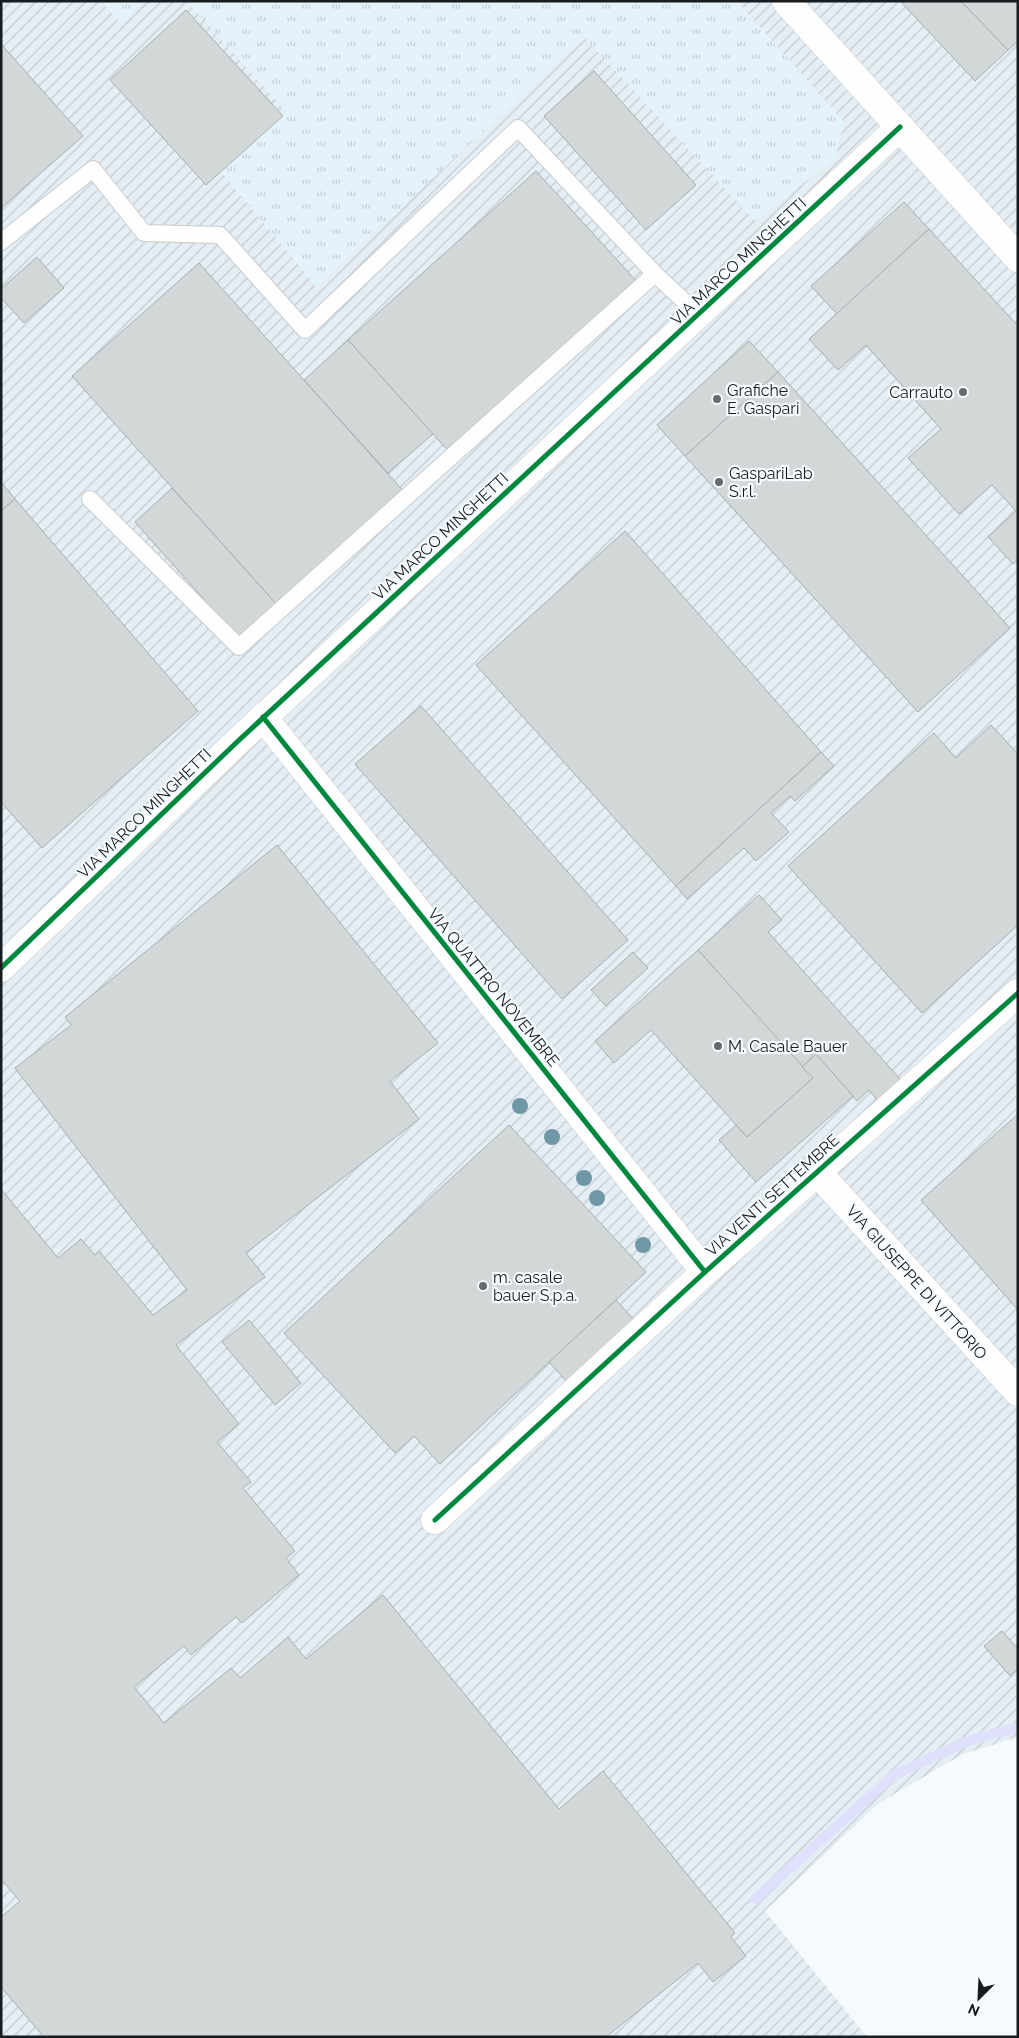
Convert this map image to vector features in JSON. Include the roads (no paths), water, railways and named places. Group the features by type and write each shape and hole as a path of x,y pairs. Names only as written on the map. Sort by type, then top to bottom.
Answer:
{"street":[{"path":"786,1 1018,258"},
{"name":"VIA MARCO MINGHETTI","path":"1,968 263,717 900,127"},
{"name":"VIA QUATTRO NOVEMBRE","path":"263,717 705,1272"},
{"name":"VIA VENTI SETTEMBRE","path":"435,1520 705,1272 1018,993"},
{"name":"VIA GIUSEPPE DI VITTORIO","path":"817,1172 1018,1392"}],"lane":[{"path":"1,242 92,168 144,232 220,235 306,330 518,128 656,274 699,315"},
{"path":"90,499 239,647 656,274"}],"waterway":[{"path":"755,1899 894,1775 968,1741 1018,1727"}],"place":[{"name":"Carrauto","path":"963,392"},
{"name":"Grafiche E. Gaspari","path":"717,399"},
{"name":"GaspariLab S.r.l.","path":"719,482"},
{"name":"M. Casale Bauer","path":"718,1046"},
{"name":"m. casale bauer S.p.a.","path":"483,1286"}]}
